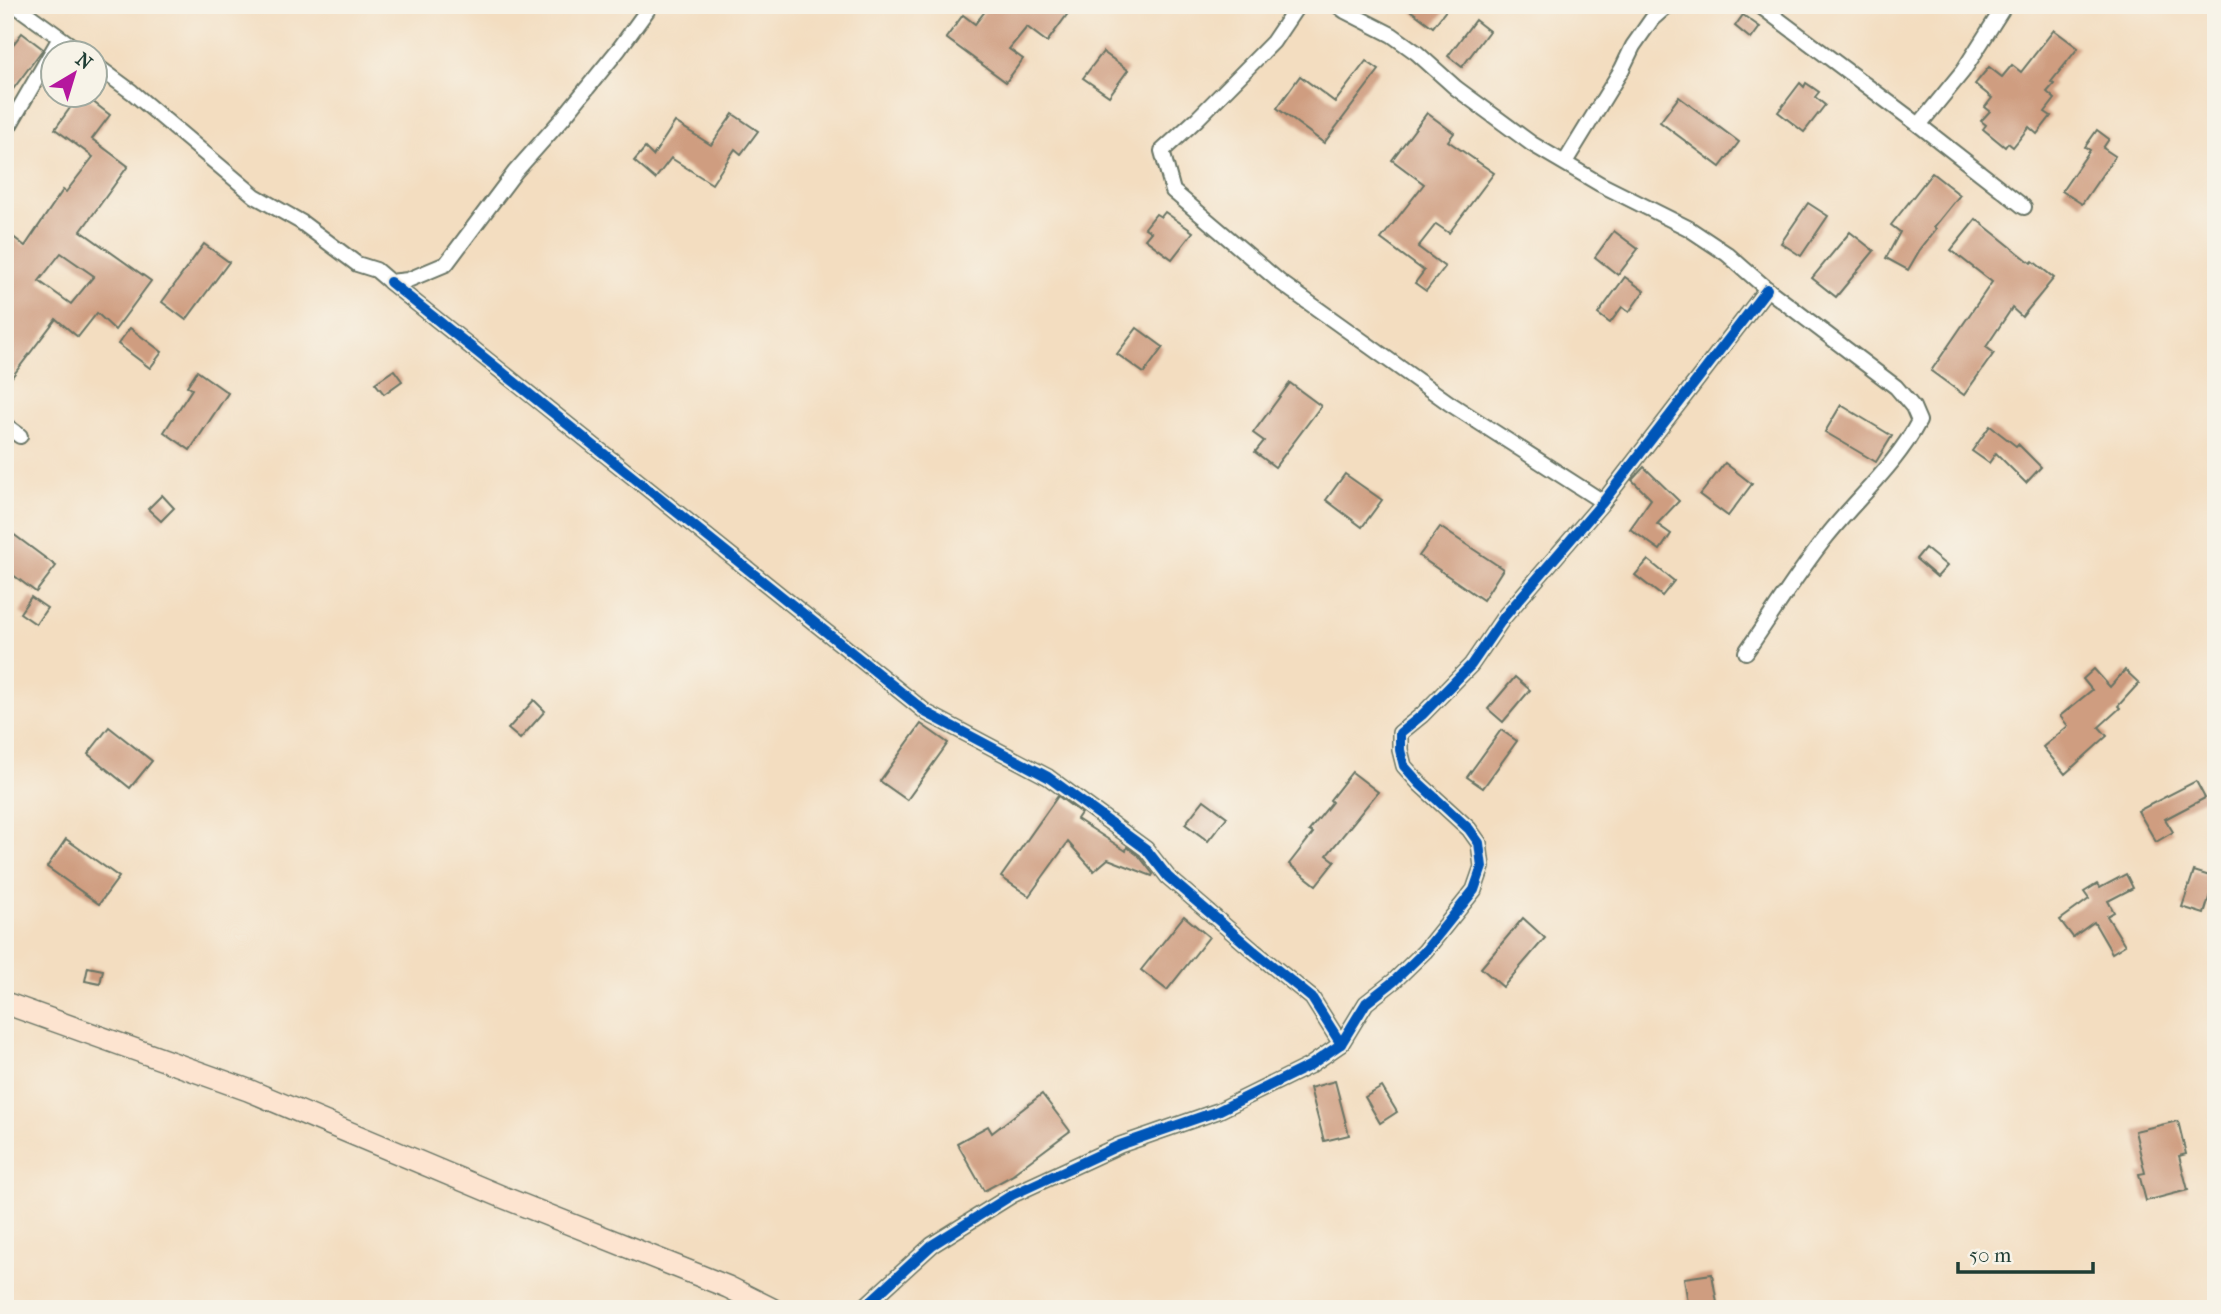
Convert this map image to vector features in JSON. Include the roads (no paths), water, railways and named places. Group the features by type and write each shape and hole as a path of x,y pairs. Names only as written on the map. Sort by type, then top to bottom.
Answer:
{"street":[{"path":"15,5 60,38"},
{"path":"390,282 408,280 446,264 514,172 562,119 651,5"},
{"path":"1298,5 1273,42 1162,151 1174,191 1280,282 1450,403 1603,502"},
{"path":"1338,5 1392,35 1417,53 1455,88 1532,144 1600,184 1688,228 1727,254 1767,289 1896,387 1913,407 1919,421 1888,468 1828,536 1746,652"},
{"path":"1565,162 1622,69 1633,46 1652,19 1668,5"},
{"path":"1759,5 2024,207"},
{"path":"1919,125 1964,71 2005,5"},
{"path":"108,74 255,196 301,222 357,264 376,270 927,713 1048,777 1146,849 1168,877 1312,998 1342,1044"},
{"path":"5,132 38,76"},
{"path":"862,1309 932,1245 1012,1195 1120,1145 1218,1111 1309,1066 1342,1044 1366,1003 1395,981 1425,951 1474,890 1482,867 1479,843 1404,766 1400,733 1422,715 1471,665 1504,617 1603,502 1767,289"},
{"path":"5,425 20,436"},
{"path":"5,1003 248,1090 505,1198 728,1287 772,1309"}]}
